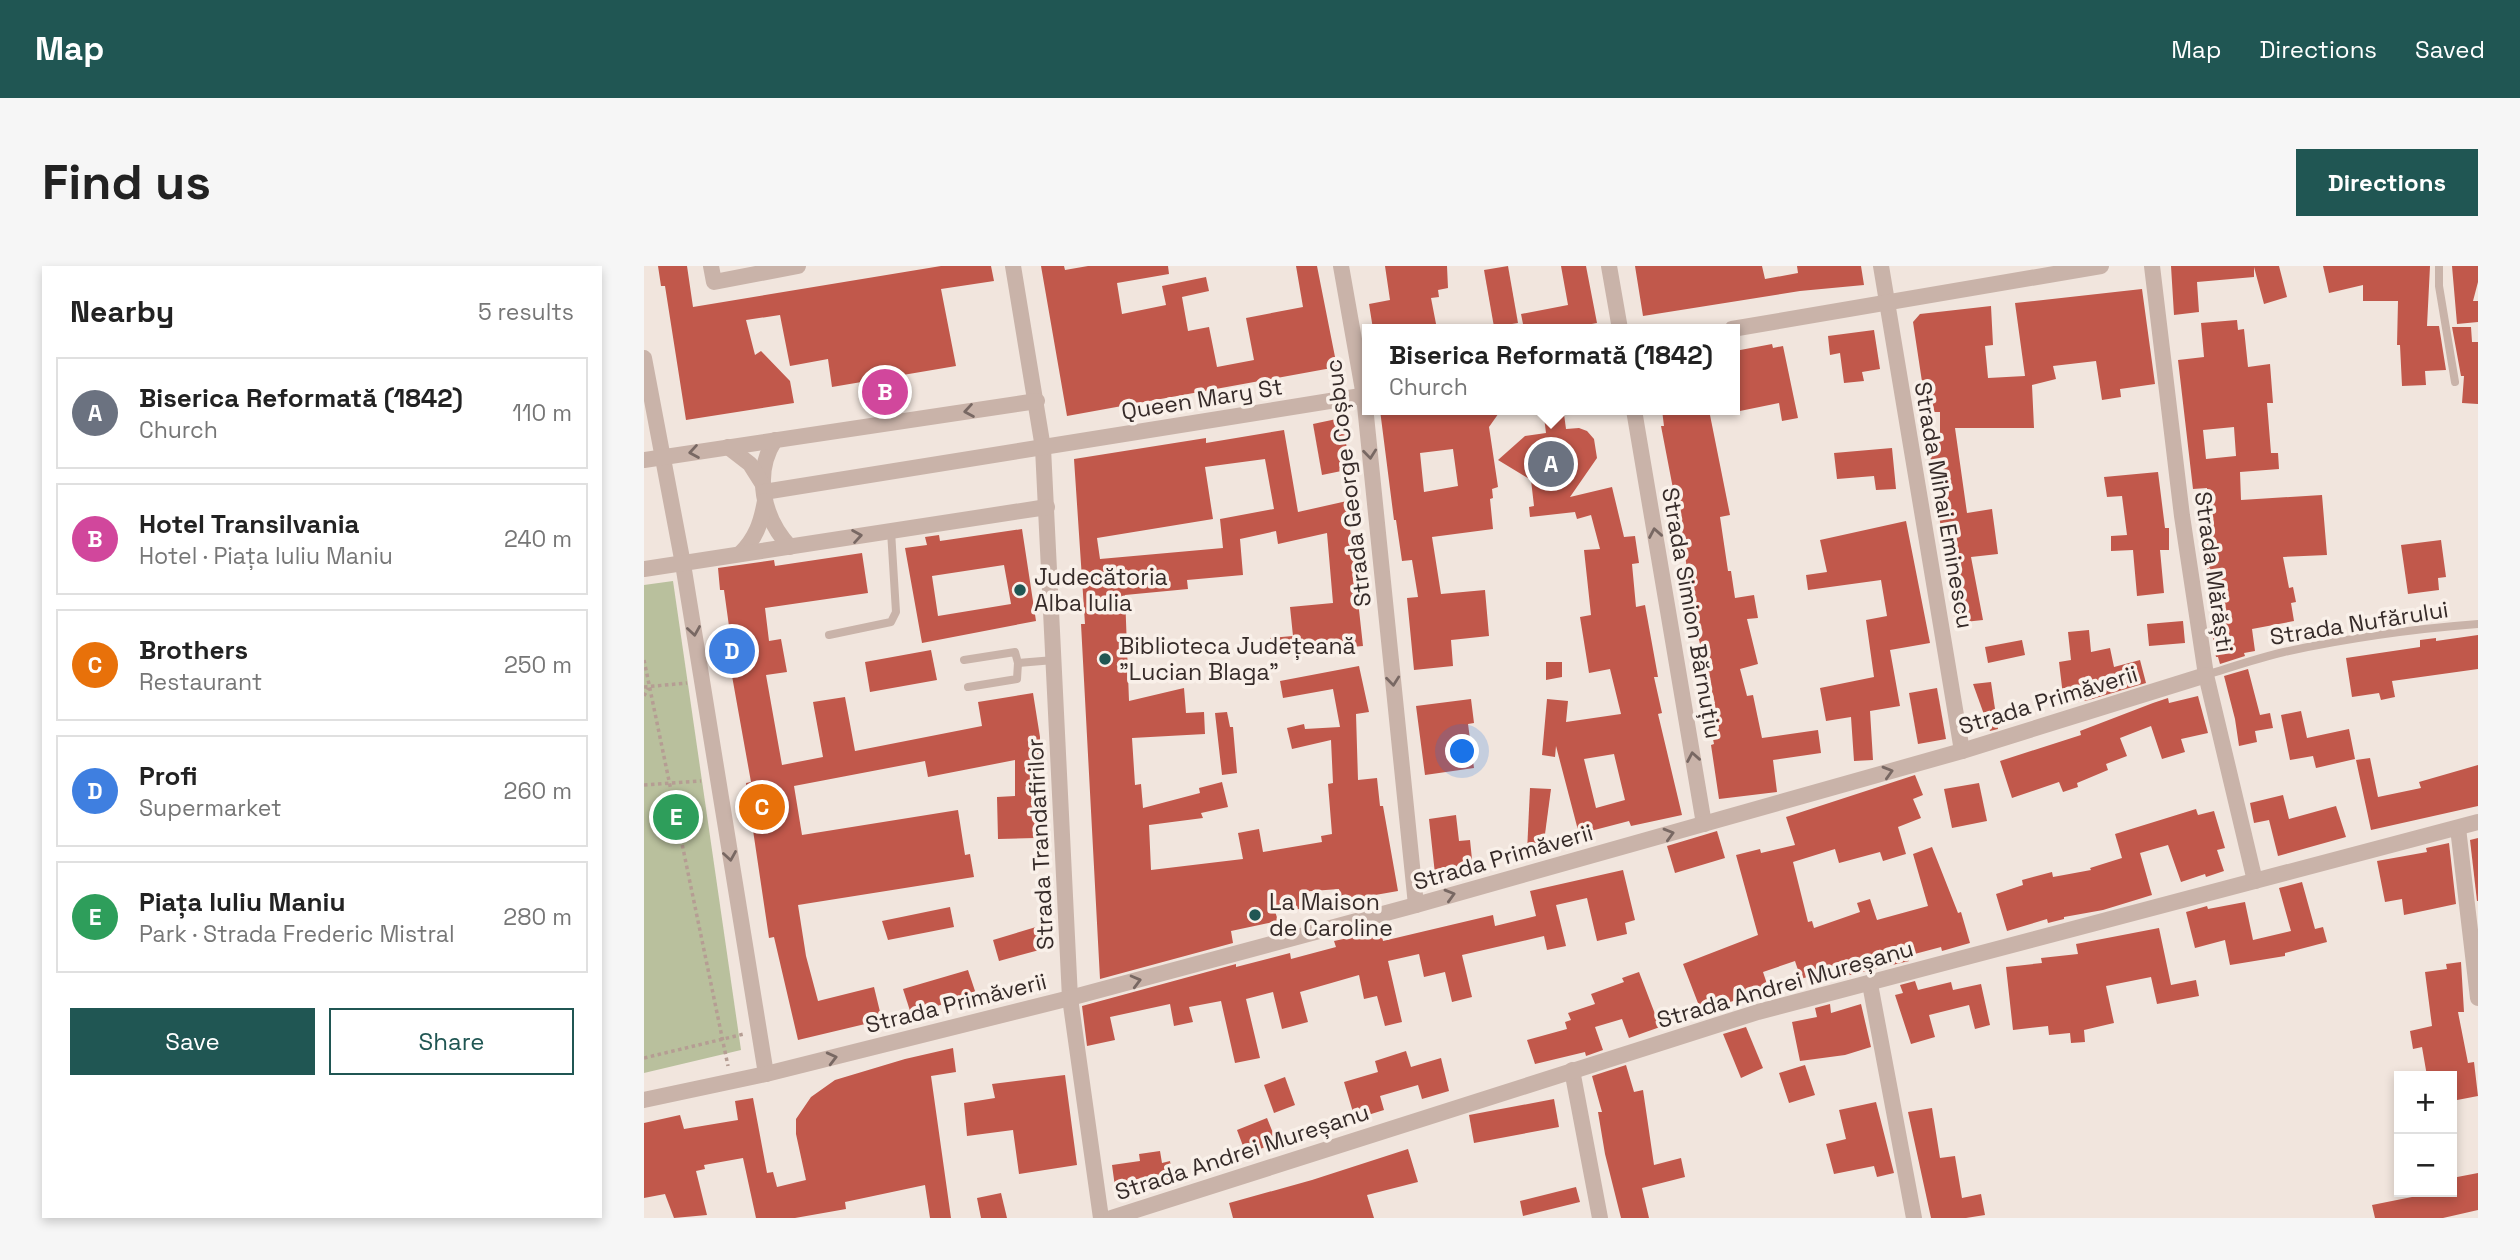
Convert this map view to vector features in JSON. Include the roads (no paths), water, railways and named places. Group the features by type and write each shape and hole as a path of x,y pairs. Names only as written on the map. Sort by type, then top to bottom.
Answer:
{"street":[{"path":"711,266 714,282 798,266"},
{"name":"Strada Trandafirilor","path":"1013,266 1043,449 1070,998 1101,1218"},
{"name":"Strada George Coșbuc","path":"1341,266 1362,374"},
{"path":"1609,266 1619,324"},
{"name":"Strada Mihai Eminescu","path":"1881,266 1962,751"},
{"path":"1740,328 2101,266"},
{"name":"Strada Mărăști","path":"2152,266 2182,516 2206,675 2255,881"},
{"path":"644,358 683,564 766,1074"},
{"name":"Queen Mary St","path":"764,492 1362,396"},
{"path":"644,460 1037,401"},
{"name":"Strada George Coșbuc","path":"1368,415 1416,905"},
{"name":"Strada Simion Bărnuțiu","path":"1635,415 1704,824"},
{"path":"740,554 752,543 759,530 767,453 775,440"},
{"path":"728,447 750,464 764,492 775,527 790,547"},
{"path":"644,569 1047,507"},
{"name":"Strada Primăverii","path":"644,1100 766,1074 1070,998 1416,905 1962,751 2206,675"},
{"name":"Strada Andrei Mureșanu","path":"1111,1218 1758,1012 2478,821"},
{"path":"2458,828 2478,998"},
{"path":"1870,984 1914,1218"},
{"path":"1572,1070 1600,1218"}],"lane":[{"path":"2438,266 2455,383"},
{"path":"829,635 891,622 896,612 891,531"},
{"name":"Strada Nufărului","path":"2206,675 2281,652 2432,627 2478,624"},
{"path":"964,660 1015,652 1018,663 1017,679 968,687"},
{"path":"1018,663 1054,660"}],"place":[{"name":"Hotel Transilvania","path":"885,392"},
{"name":"Biserica Reformată (1842)","path":"1551,464"},
{"name":"Judecătoria Alba Iulia","path":"1020,590"},
{"name":"Profi","path":"732,651"},
{"name":"Biblioteca Județeană \"Lucian Blaga\"","path":"1105,659"},
{"name":"Brothers","path":"762,807"},
{"name":"Piața Iuliu Maniu","path":"676,817"},
{"name":"La Maison de Caroline","path":"1255,915"}]}
